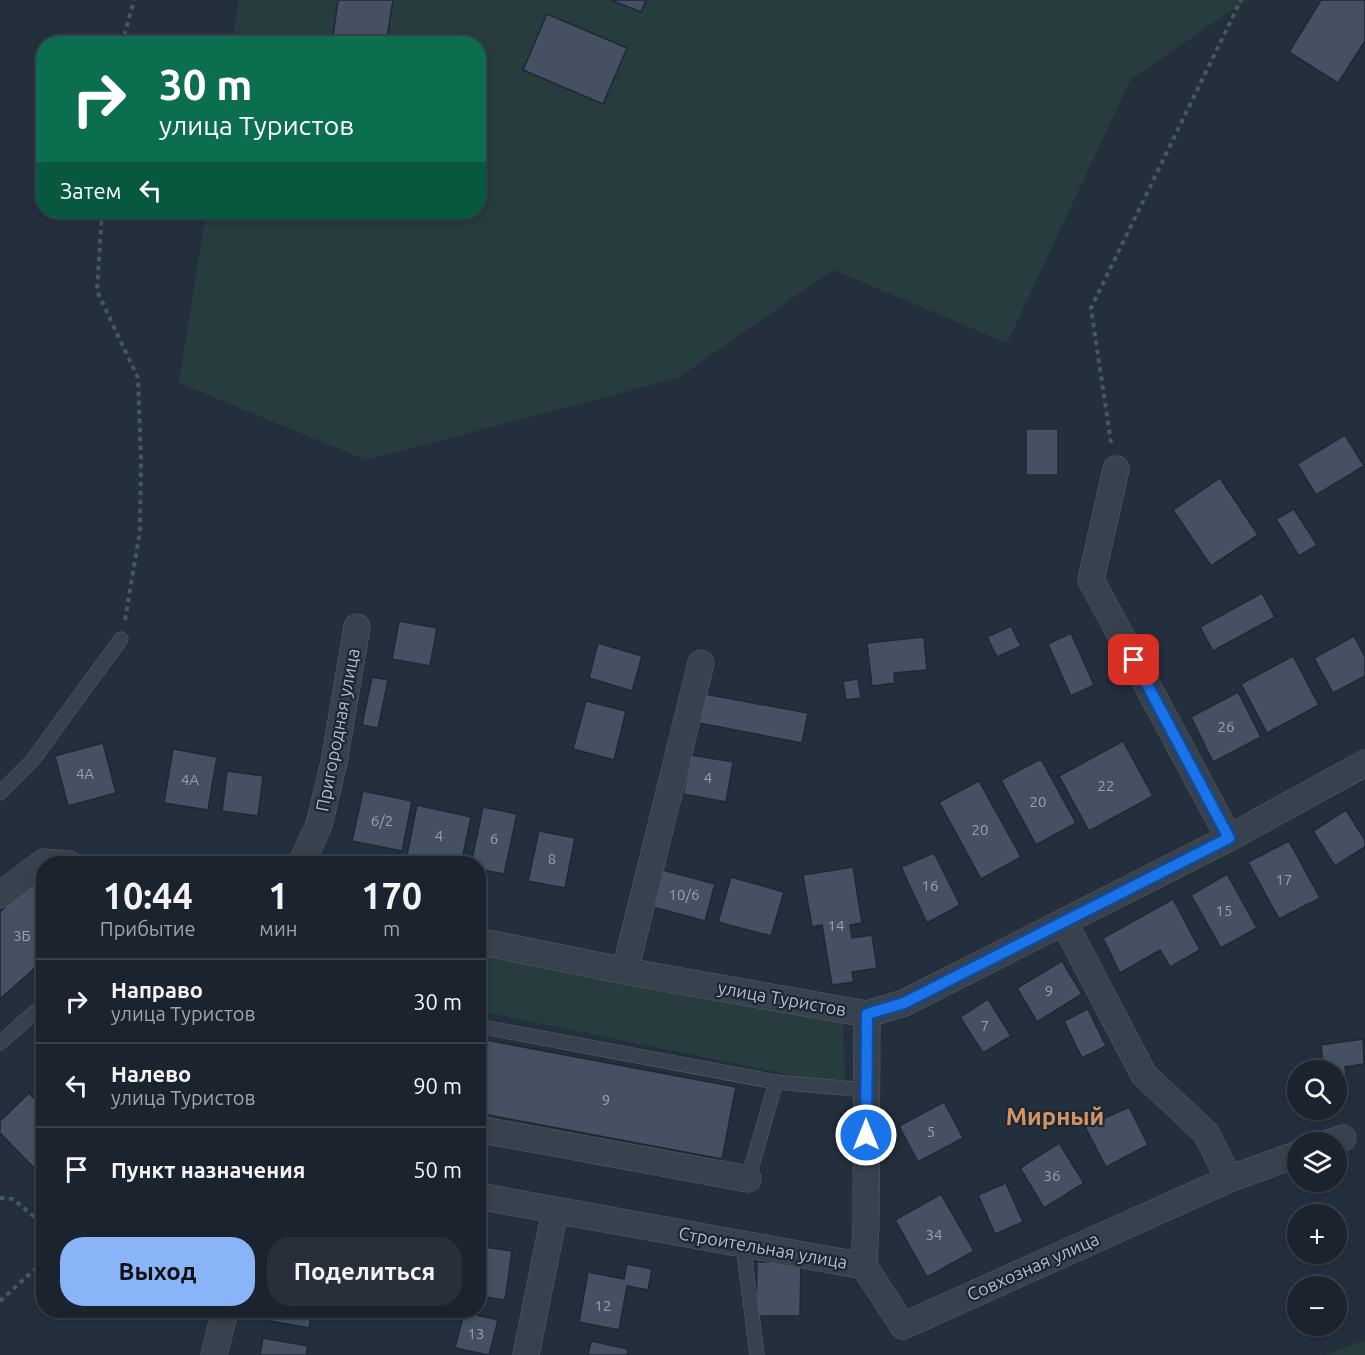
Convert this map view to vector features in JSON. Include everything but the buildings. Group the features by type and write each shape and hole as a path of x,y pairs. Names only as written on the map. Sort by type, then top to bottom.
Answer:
{"street":[{"path":"1116,470 1091,580 1229,838"},
{"name":"Пригородная улица","path":"305,856 320,825 334,762 357,627"},
{"path":"625,971 701,663"},
{"name":"улица Туристов","path":"486,943 625,971 867,1014 904,1003 1229,838 1365,763"},
{"path":"0,895 36,868"},
{"path":"1064,922 1144,1075 1206,1133 1229,1179 1287,1158"},
{"name":"Строительная улица","path":"486,1198 864,1266 867,1014"},
{"path":"486,1130 748,1179"},
{"name":"Совхозная улица","path":"864,1266 903,1326 1229,1179"},
{"path":"526,1355 558,1211"},
{"path":"214,1355 223,1318"}],"lane":[{"path":"0,793 32,761 121,639"},
{"path":"0,1043 36,1011"},
{"path":"486,1028 776,1082 866,1090"},
{"path":"748,1179 776,1082"},
{"path":"743,1244 757,1355"}],"path":[{"path":"124,36 134,0"},
{"path":"1116,470 1090,308 1241,0"},
{"path":"102,219 97,291 138,378 141,459 140,531 121,639"},
{"path":"0,1198 13,1198 36,1219"},
{"path":"0,1301 36,1268"}],"green space":[{"path":"239,0 1247,0 1131,79 1007,343 833,270 678,378 366,460 179,383 205,219 486,219 486,36 233,36"},
{"path":"486,948 843,1024 845,1086 486,1012"},
{"path":"1365,1341 1365,1355 1325,1355 1359,1342"}],"district":[{"name":"Мирный","path":"1055,1117"}],"route":[{"path":"866,1135 867,1014 904,1003 1229,838 1134,660"}]}
